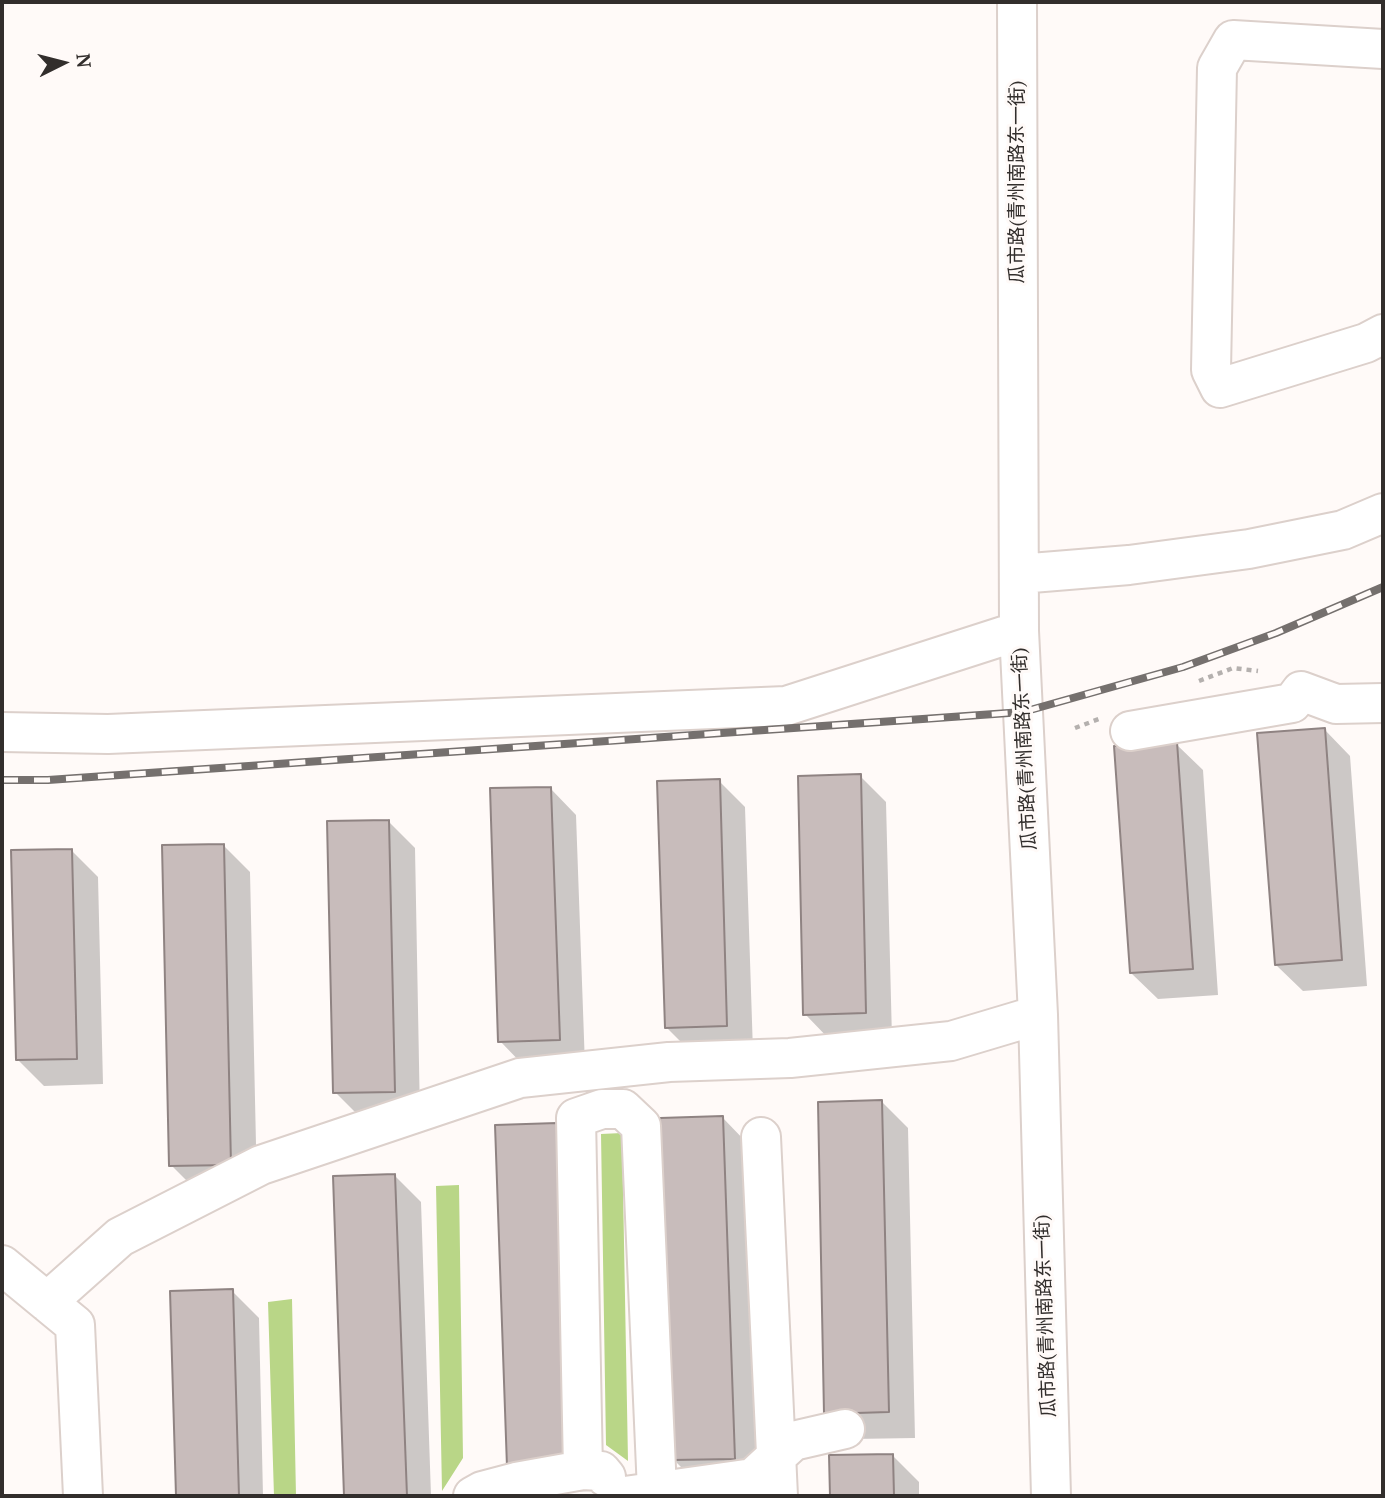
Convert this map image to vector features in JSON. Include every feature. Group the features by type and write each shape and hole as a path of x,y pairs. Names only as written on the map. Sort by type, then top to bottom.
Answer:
{"street":[{"name":"瓜市路(青州南路东一街)","path":"1017,2 1019,631 1038,1016 1051,1496"},
{"path":"1383,49 1233,40 1217,68 1211,370 1220,388 1366,343 1383,334"},
{"path":"1019,574 1129,565 1248,549 1343,530 1383,513"},
{"path":"2,732 121,733 786,706 1019,631"},
{"path":"1130,730 1292,703 1301,691 1336,704 1383,703"},
{"path":"47,1302 120,1237 261,1166 520,1079 668,1062 790,1058 951,1041 1038,1016"},
{"path":"583,1470 576,1118 602,1109 623,1109 641,1126 657,1491"},
{"path":"761,1137 778,1496"},
{"path":"2,1265 75,1325 83,1496"},
{"path":"473,1496 516,1482 583,1470 601,1471 625,1496 753,1478 793,1441 845,1429"}],"green space":[{"path":"622,1133 628,1461 606,1445 601,1134"},
{"path":"459,1185 463,1458 442,1491 436,1186"},
{"path":"292,1299 296,1496 274,1496 268,1302"}],"building":[{"path":"1325,728 1342,960 1275,965 1257,733"},
{"path":"1177,742 1193,969 1130,973 1114,746"},
{"path":"861,774 866,1013 803,1015 798,776"},
{"path":"720,779 727,1026 665,1028 657,781"},
{"path":"551,787 560,1040 498,1042 490,788"},
{"path":"389,820 395,1092 333,1093 327,821"},
{"path":"224,844 231,1165 169,1166 162,845"},
{"path":"72,849 77,1059 16,1060 11,850"},
{"path":"882,1100 889,1412 824,1414 818,1102"},
{"path":"723,1116 735,1459 672,1460 660,1118"},
{"path":"557,1123 569,1466 507,1467 495,1125"},
{"path":"395,1174 407,1496 344,1496 333,1176"},
{"path":"233,1289 239,1496 176,1496 170,1291"},
{"path":"893,1454 894,1496 830,1496 829,1455"}],"railway":[{"path":"2,780 48,780 1023,712 1183,667 1276,633 1383,587"}]}
